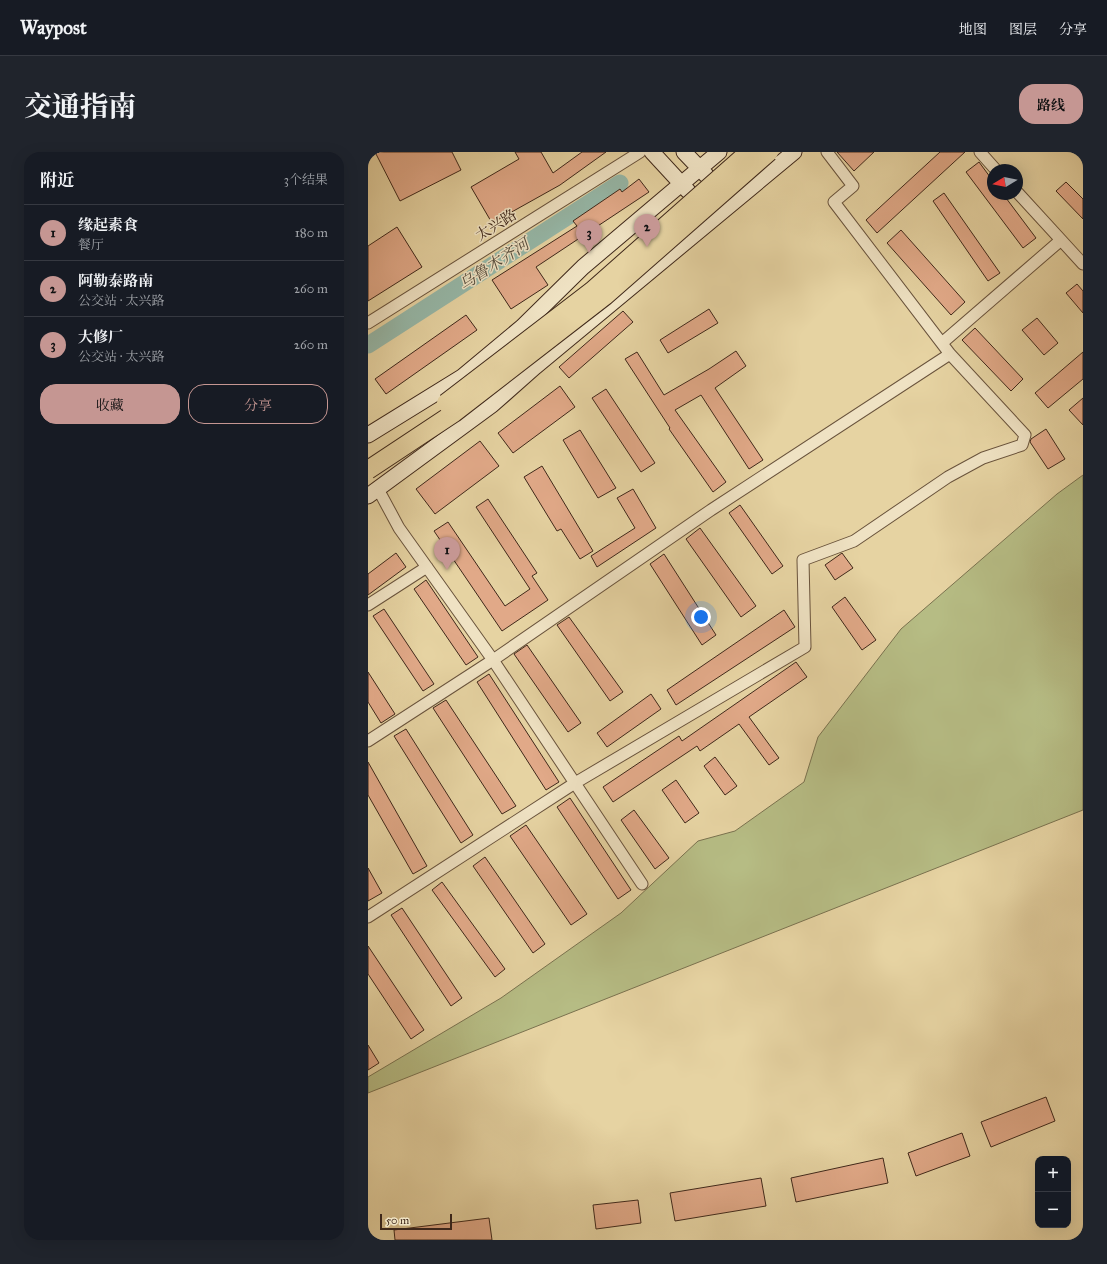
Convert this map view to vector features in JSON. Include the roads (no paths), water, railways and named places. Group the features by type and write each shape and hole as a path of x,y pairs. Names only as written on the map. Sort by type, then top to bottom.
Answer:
{"highway":[{"path":"368,455 440,407 592,290 749,152"},
{"path":"368,470 454,412 605,296 769,152"}],"main road":[{"path":"652,152 713,220"},
{"path":"684,152 732,203"},
{"path":"368,434 462,377 522,327 583,267 719,152"},
{"path":"373,493 492,405 535,367 794,152"}],"street":[{"name":"太兴路","path":"368,323 640,152"},
{"path":"368,917 575,783 806,646 803,560 854,541 948,477 983,458 1022,445 1025,435 950,354 834,202 853,186 827,152"},
{"path":"980,152 991,164"},
{"path":"1023,199 1082,262"},
{"path":"942,343 1061,240"},
{"path":"368,741 493,660 711,510 950,354"},
{"path":"373,493 400,528 493,660 642,884"},
{"path":"368,605 427,567"}],"waterway":[{"name":"乌鲁木齐河","path":"368,345 620,183"}],"place":[{"name":"阿勒泰路南","path":"647,247"},
{"name":"大修厂","path":"589,253"},
{"name":"缘起素食","path":"447,570"}]}
